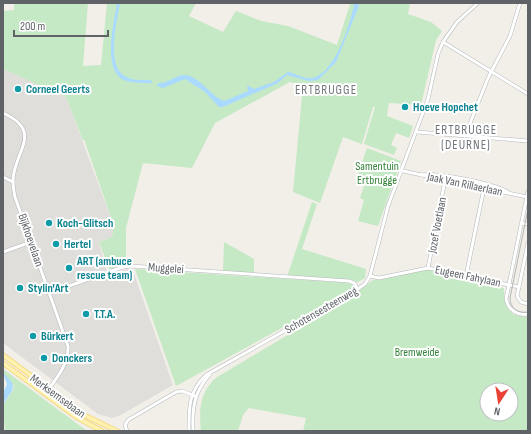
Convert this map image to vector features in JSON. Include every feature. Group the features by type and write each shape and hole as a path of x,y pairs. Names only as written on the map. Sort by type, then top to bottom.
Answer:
{"main road":[{"name":"Merksemsebaan","path":"3,355 91,419 117,431"},
{"name":"Merksemsebaan","path":"3,363 76,417 97,430 102,431"}],"street":[{"name":"Schotensesteenweg","path":"212,372 365,284 370,276 388,206 403,171 428,99 438,54 450,30 478,3"},
{"path":"465,136 492,72 510,36 520,3"},
{"path":"443,42 528,94"},
{"name":"Bijkhoevelaan","path":"3,113 18,122 25,136 25,144 13,182 15,197 68,346 68,353 64,365 45,394"},
{"path":"417,132 528,141"},
{"name":"Jaak Van Rillaerlaan","path":"403,171 484,189 527,196"},
{"name":"Jaak Van Rillaerlaan","path":"418,175 428,173 446,176 499,187 511,194"},
{"name":"Jozef Voetlaan","path":"428,268 446,176"},
{"path":"3,177 13,182"},
{"path":"466,276 485,184"},
{"path":"528,191 506,301 511,308 519,314 528,314"},
{"path":"521,223 528,224"},
{"path":"3,252 31,242"},
{"path":"528,243 517,295 521,302 528,304"},
{"name":"Muggelei","path":"49,293 129,266 349,281 354,283 358,289"},
{"name":"Eugeen Fahylaan","path":"370,276 379,278 428,268 519,287"},
{"path":"189,431 188,408 191,395 200,380 212,372"},
{"path":"193,431 195,396 201,385 212,372"},
{"path":"127,431 126,422 176,392 182,391 195,396"}],"shaded area":[{"path":"3,69 66,97 114,226 112,237 99,242 107,274 132,268 173,385 119,416 112,418 98,414 3,343"}],"green space":[{"path":"14,3 88,3 83,66 101,65 107,3 196,3 189,16 223,32 236,11 261,21 288,26 337,45 350,4 349,3 410,3 408,14 431,22 442,31 436,40 421,105 389,103 387,116 413,126 409,138 396,133 391,145 397,148 394,155 364,144 375,107 373,107 362,144 343,137 320,203 293,192 303,86 290,82 215,123 192,168 143,163 126,228 126,264 109,269 99,242 112,237 114,226 84,139 83,141 66,97 3,69 4,11 14,10"},
{"name":"Samentuin Ertbrugge","path":"367,148 401,161 378,226 358,221 364,200 360,198 364,186 355,184"},
{"path":"312,202 317,204 302,249 366,269 365,278 358,282 287,277"},
{"path":"224,242 254,259 254,275 223,272"},
{"path":"135,269 350,283 354,285 355,288 176,386"},
{"name":"Bremweide","path":"427,269 504,288 505,300 508,309 516,315 528,316 528,431 303,431 306,418 249,408 243,415 238,431 201,431 200,409 204,395 211,383 217,377 347,300 373,280"},
{"path":"3,369 87,431 5,431 3,405 14,386 3,373"}],"water":[{"path":"117,3 120,3 114,43 116,63 120,71 126,77 135,80 151,80 152,83 136,83 127,81 119,76 114,69 111,46"},
{"path":"352,3 359,3 359,6 336,62 318,80 309,81 287,75 278,83 223,107 219,107 205,92 185,79 163,88 157,86 158,83 165,82 181,75 191,76 219,99 224,101 248,91 247,85 254,89 274,82 288,72 303,77 312,78 328,68 340,47 352,13 354,5"},
{"path":"3,373 13,385 13,389 3,405 3,393 7,384"}],"tram line":[{"path":"528,209 510,298 511,305 515,310 528,312"}],"place":[{"name":"Corneel Geerts","path":"18,89"},
{"name":"Hoeve Hopchet","path":"405,107"},
{"name":"Koch-Glitsch","path":"49,223"},
{"name":"Hertel","path":"56,244"},
{"name":"ART (ambuce rescue team)","path":"69,268"},
{"name":"Stylin'Art","path":"20,288"},
{"name":"T.T.A.","path":"86,314"},
{"name":"Bürkert","path":"33,336"},
{"name":"Donckers","path":"44,358"}],"district":[{"name":"ERTBRUGGE","path":"326,89"},
{"name":"ERTBRUGGE (DEURNE)","path":"466,136"}]}
